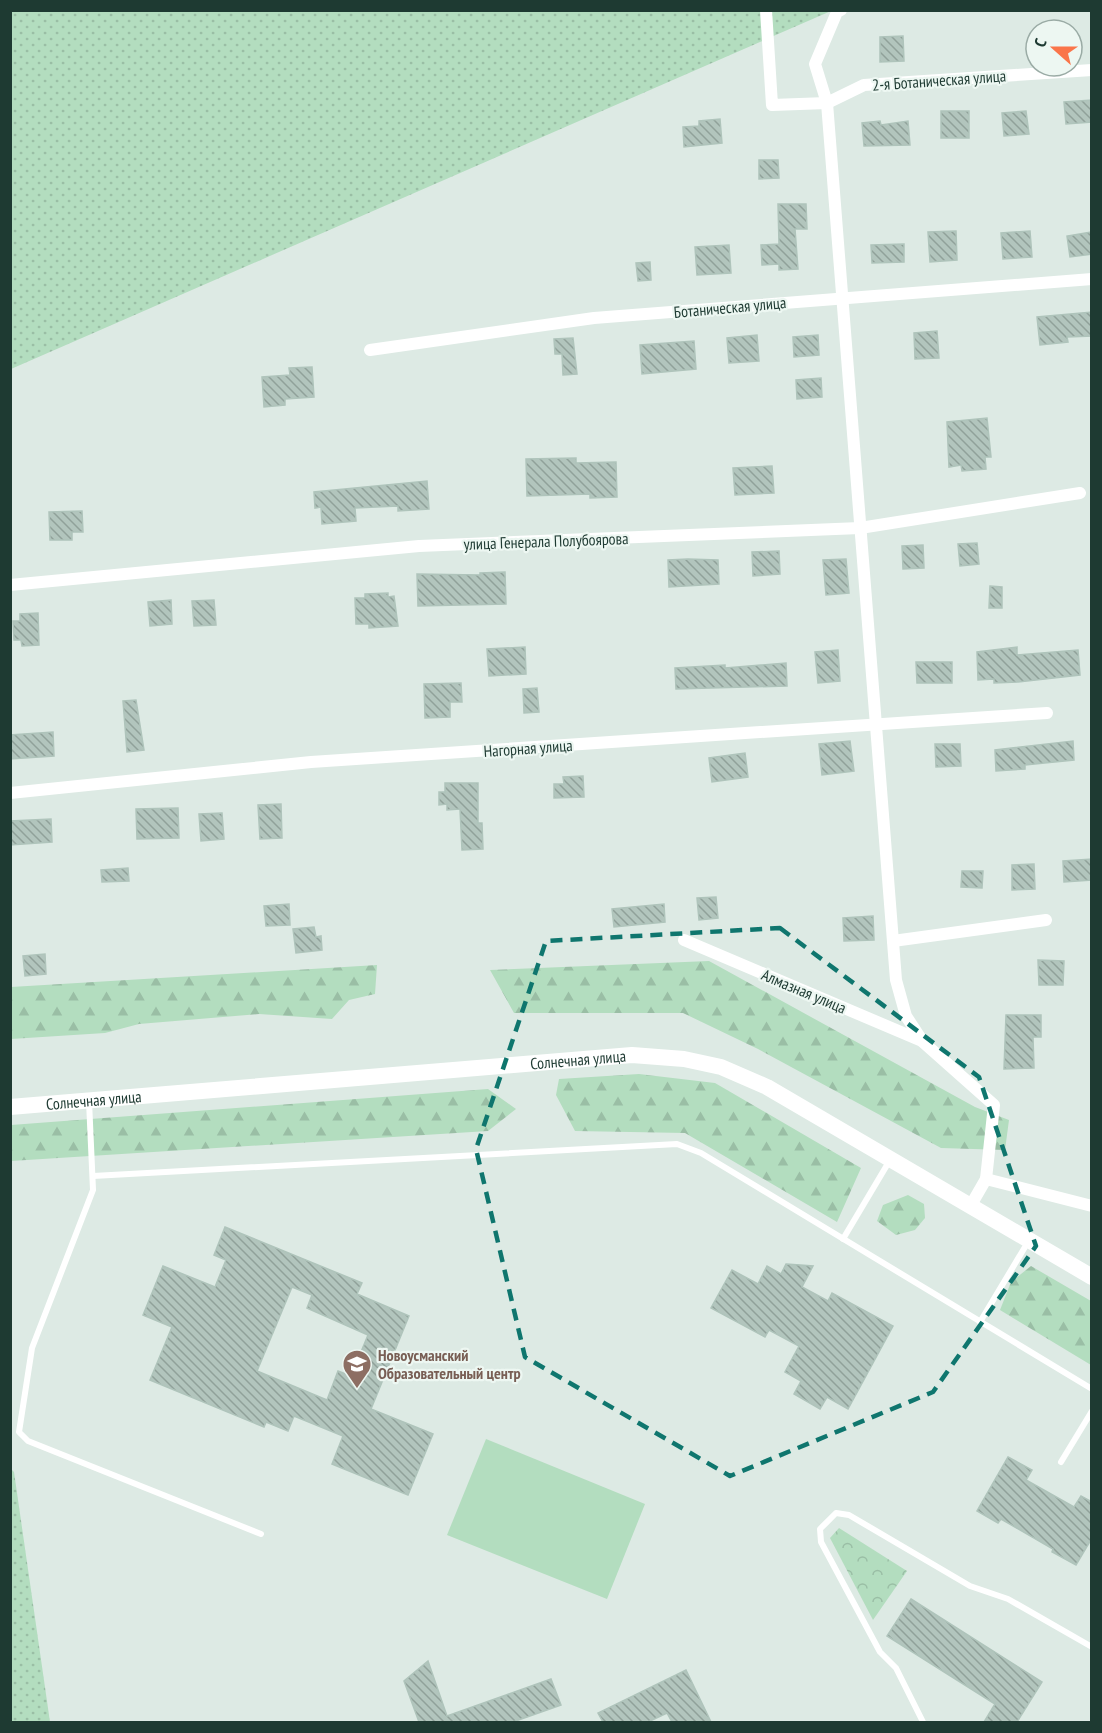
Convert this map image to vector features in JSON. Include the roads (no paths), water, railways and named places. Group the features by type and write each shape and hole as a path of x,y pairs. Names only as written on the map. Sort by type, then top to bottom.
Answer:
{"street":[{"path":"766,10 772,105 827,103"},
{"path":"841,10 837,12 814,64 827,103 896,980 906,1016 923,1042 994,1105 986,1179 971,1205"},
{"name":"2-я Ботаническая улица","path":"827,103 864,86 1092,70"},
{"name":"Ботаническая улица","path":"369,350 594,318 1092,279"},
{"name":"улица Генерала Полубоярова","path":"10,585 419,546 861,528 1080,493"},
{"name":"Нагорная улица","path":"10,793 311,762 1047,713"},
{"path":"893,940 1046,920"},
{"name":"Алмазная улица","path":"684,940 923,1042"},
{"name":"Солнечная улица","path":"10,1107 632,1055 684,1059 721,1067 766,1086 1092,1277"},
{"path":"986,1179 1092,1206"}],"lane":[{"path":"89,1100 93,1176 89,1204 32,1348 19,1432 28,1441 261,1534"},
{"path":"93,1176 677,1144 701,1153 1092,1389"},
{"path":"843,1239 891,1158"},
{"path":"980,1322 1029,1240"},
{"path":"1060,1462 1092,1412"},
{"path":"923,1722 896,1668 880,1652 821,1542 820,1529 836,1513 849,1515 970,1586 1008,1599 1092,1647"}],"place":[{"name":"Новоусманский Образовательный центр","path":"357,1390"}]}
